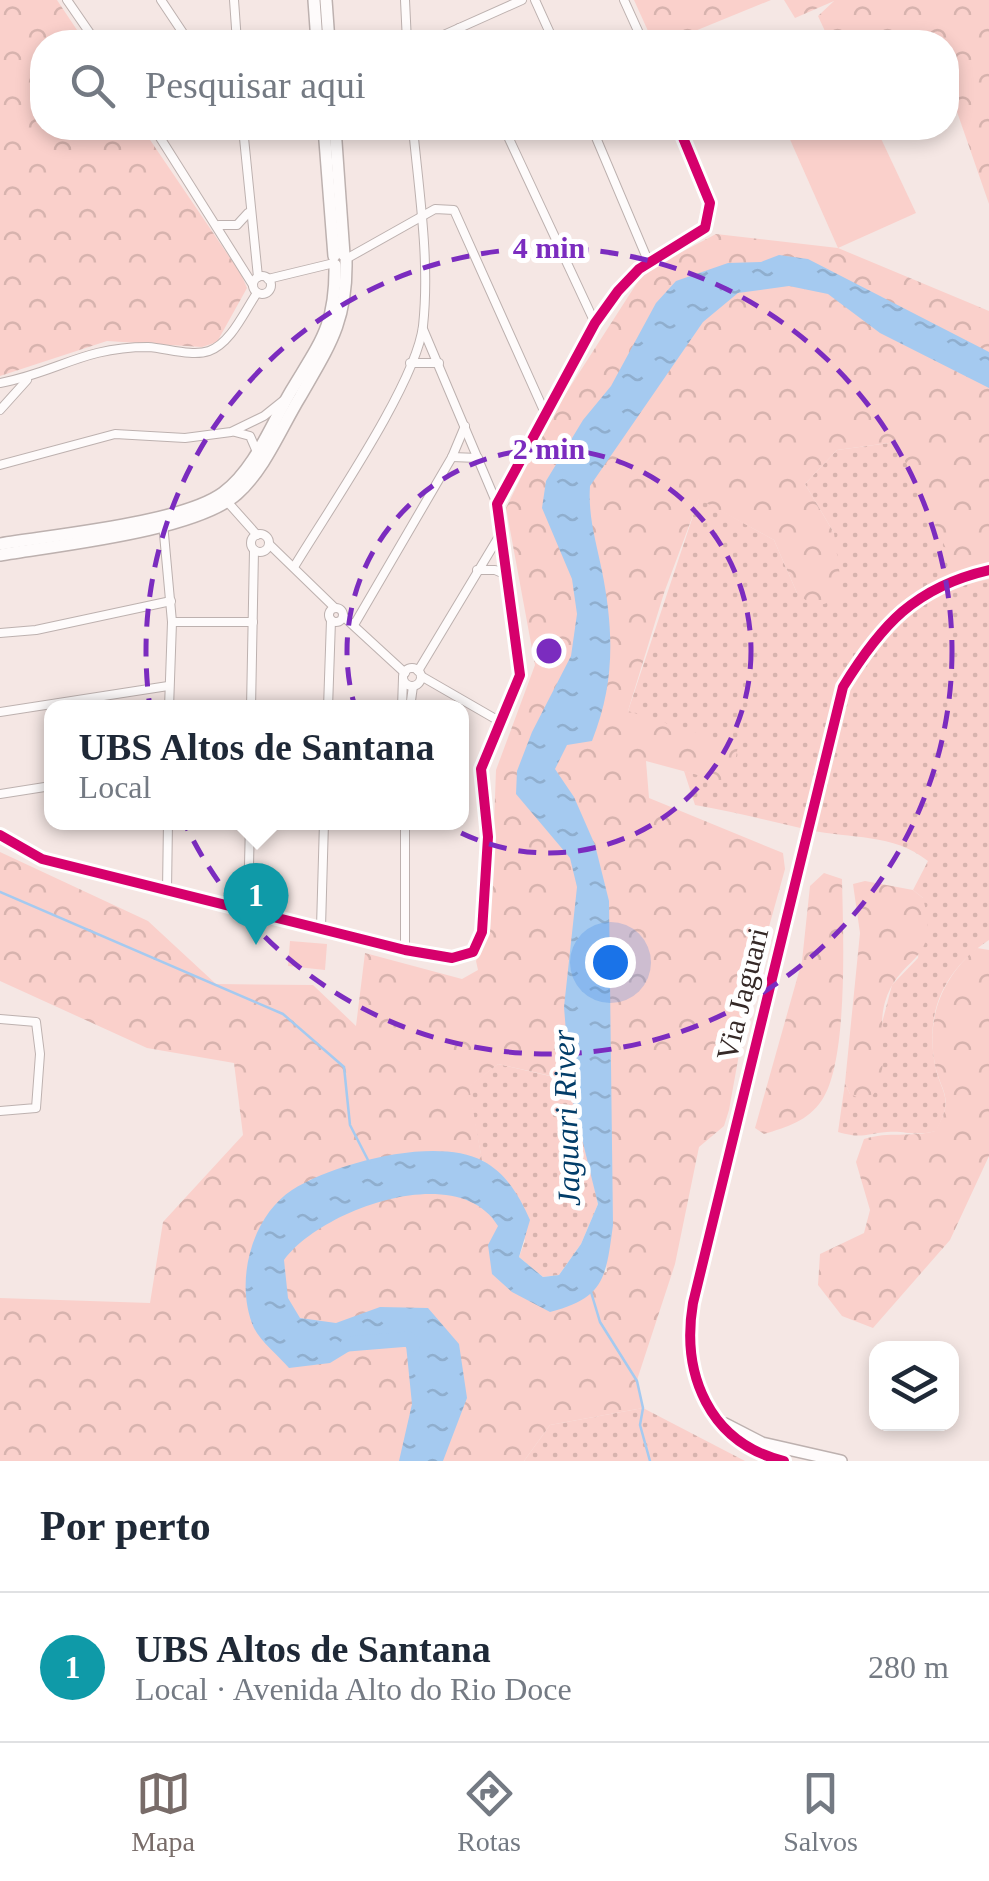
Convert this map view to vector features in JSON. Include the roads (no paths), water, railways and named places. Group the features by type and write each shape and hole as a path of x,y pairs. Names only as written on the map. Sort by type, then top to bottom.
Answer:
{"street":[{"path":"67,0 88,30"},
{"path":"161,0 181,30"},
{"path":"234,0 236,30"},
{"path":"314,0 316,30"},
{"path":"326,0 328,30"},
{"path":"405,0 407,30"},
{"path":"455,30 522,0"},
{"path":"535,0 549,30"},
{"path":"624,0 638,30"},
{"path":"162,140 237,258 258,283 269,290 288,276"},
{"path":"0,384 29,378 76,355 111,348 206,353 224,342 258,283 243,140"},
{"path":"0,555 162,520 224,498 264,459 335,338 345,311 325,140"},
{"path":"224,498 257,452 335,309 340,260 335,140"},
{"path":"294,567 389,408 422,329 421,216 414,140"},
{"path":"510,140 595,323"},
{"path":"597,140 650,262"},
{"path":"497,504 595,323 630,278 650,262 698,236 708,220 710,203 684,140"},
{"path":"258,283 340,260 421,216 446,207 460,216 545,413"},
{"path":"219,225 237,225 248,213"},
{"path":"0,834 42,859 405,950 459,958 473,952 481,940 488,837 481,769 520,675 497,504 422,329"},
{"path":"410,362 439,363"},
{"path":"0,410 29,378"},
{"path":"0,465 114,434 185,438 231,432 264,416 287,398"},
{"path":"354,625 452,457 465,426"},
{"path":"231,432 250,436 257,452"},
{"path":"452,457 478,458"},
{"path":"224,498 254,542 264,551 269,544"},
{"path":"0,544 162,520"},
{"path":"162,520 172,622 169,700"},
{"path":"411,700 413,686 501,533"},
{"path":"254,542 266,536 269,544 413,686"},
{"path":"251,700 254,542"},
{"path":"477,570 495,570 509,576"},
{"name":"Via Jaguari","path":"784,1461 732,1439 704,1401 693,1376 690,1316 843,688 872,640 892,617 939,586 989,570"},
{"path":"0,633 36,630 170,601"},
{"path":"328,700 331,620 335,608"},
{"path":"331,620 337,622 344,616"},
{"path":"172,622 252,622"},
{"path":"404,675 420,673 464,700"},
{"path":"402,700 404,675"},
{"path":"78,700 168,686"},
{"path":"469,703 499,721"},
{"path":"0,712 44,705"},
{"path":"2,794 44,787"},
{"path":"167,890 168,830"},
{"path":"248,909 250,830"},
{"path":"321,927 324,830"},
{"path":"405,830 405,950"},
{"path":"0,1020 36,1022 40,1054 36,1108 0,1110"},
{"path":"721,1422 762,1443 841,1461"}],"water":[{"path":"779,255 808,259 989,352 989,388 880,333 828,294 789,286 738,293 703,322 590,486 591,519 609,615 608,678 592,741 567,745 555,769 574,797 595,845 609,901 613,1225 608,1259 600,1283 592,1292 550,1312 512,1292 492,1274 488,1245 498,1226 479,1206 453,1196 422,1194 389,1199 327,1224 302,1241 284,1260 288,1298 300,1318 336,1323 380,1307 428,1308 459,1344 467,1398 443,1461 399,1461 412,1404 406,1345 387,1334 371,1338 330,1363 289,1368 254,1328 246,1291 250,1252 266,1217 292,1190 359,1162 439,1151 483,1161 505,1179 530,1220 519,1257 543,1277 559,1275 581,1244 598,1204 571,1094 564,1007 577,887 570,858 516,794 517,771 532,732 571,656 577,614 572,579 542,508 546,481 583,420 611,386 656,303 676,281 728,263 761,262"}],"waterway":[{"path":"0,892 283,1014 344,1067 350,1125 369,1162"},
{"path":"591,1292 600,1322 637,1381 643,1408 640,1425 650,1461"},
{"name":"Jaguari River","path":"348,1344 409,1339 413,1344"}],"place":[{"name":"UBS Altos de Santana","path":"256,945"}]}
